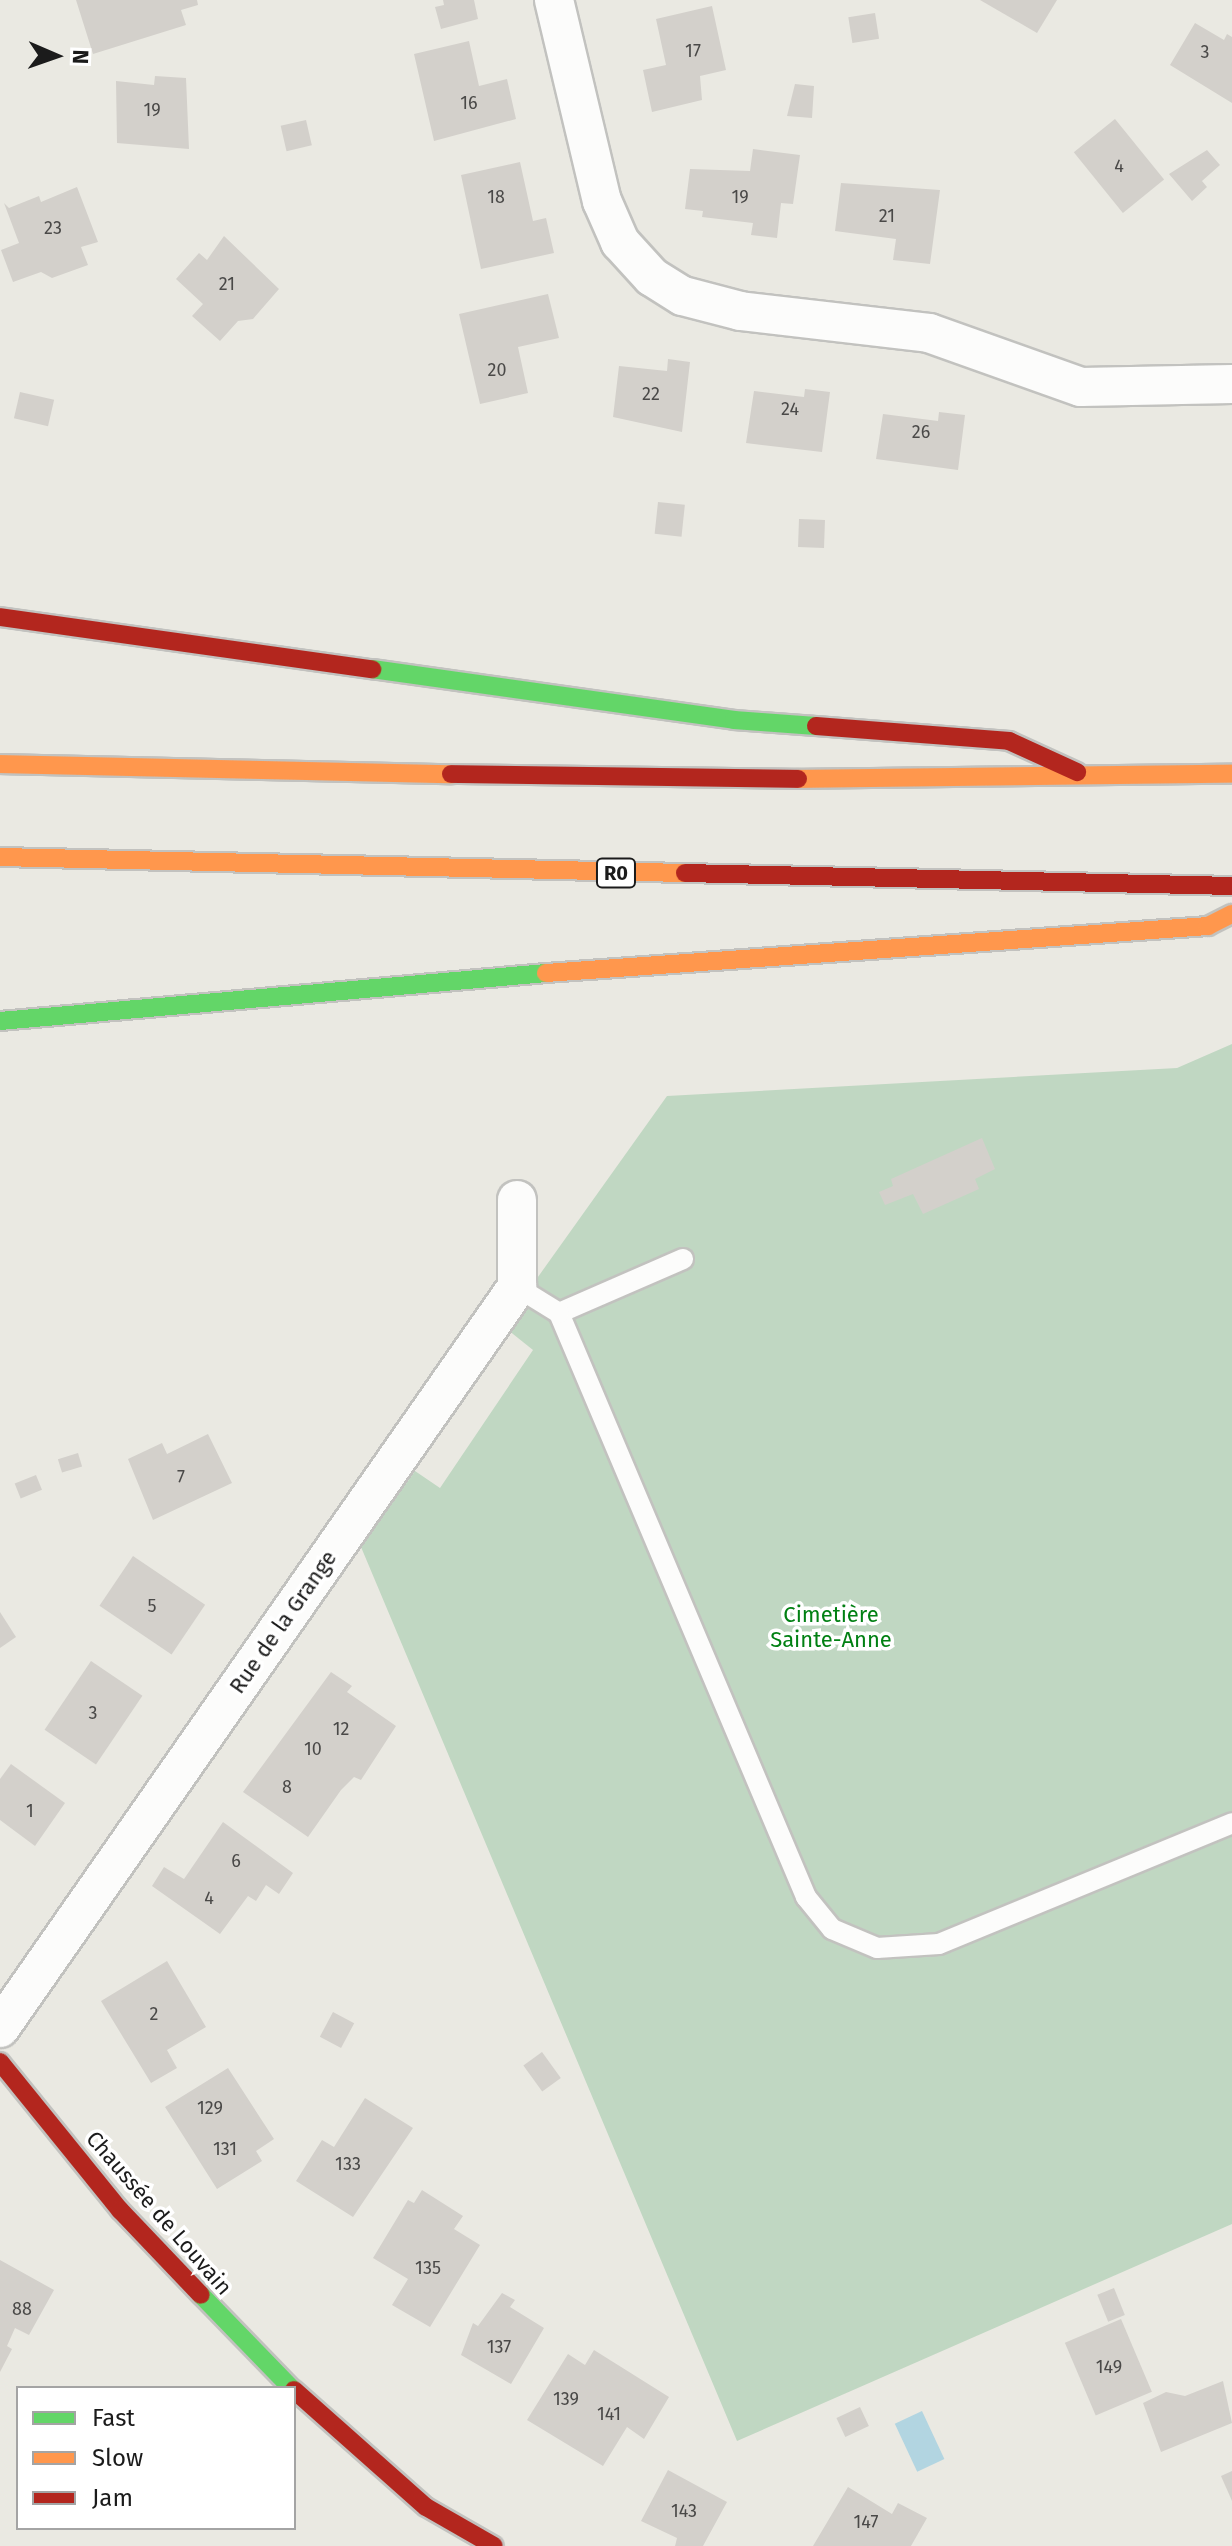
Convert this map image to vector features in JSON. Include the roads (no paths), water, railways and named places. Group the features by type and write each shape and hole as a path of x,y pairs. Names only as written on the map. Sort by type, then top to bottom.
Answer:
{"main road":[{"path":"0,617 734,720 1009,741 1090,778"},
{"path":"0,764 737,780 1232,774"},
{"name":"R0","path":"0,857 1232,886"},
{"path":"0,1021 758,955 1208,926 1232,914"},
{"name":"Chaussée de Louvain","path":"0,2062 120,2210 254,2355 290,2386"},
{"name":"Chaussée de Louvain","path":"296,2392 426,2507 494,2546"}],"street":[{"path":"554,0 602,201 620,242 652,277 683,296 740,311 929,333 1081,387 1232,384"},
{"path":"517,1200 517,1287"},
{"name":"Rue de la Grange","path":"0,2028 517,1287"}],"lane":[{"path":"559,1313 683,1259"},
{"path":"517,1287 559,1313 806,1897 832,1929 877,1948 939,1944 1232,1823"}],"water":[{"path":"922,2411 944,2459 917,2472 895,2424"}],"park label":[{"name":"Cimetière Sainte-Anne","path":"831,1626"}]}
